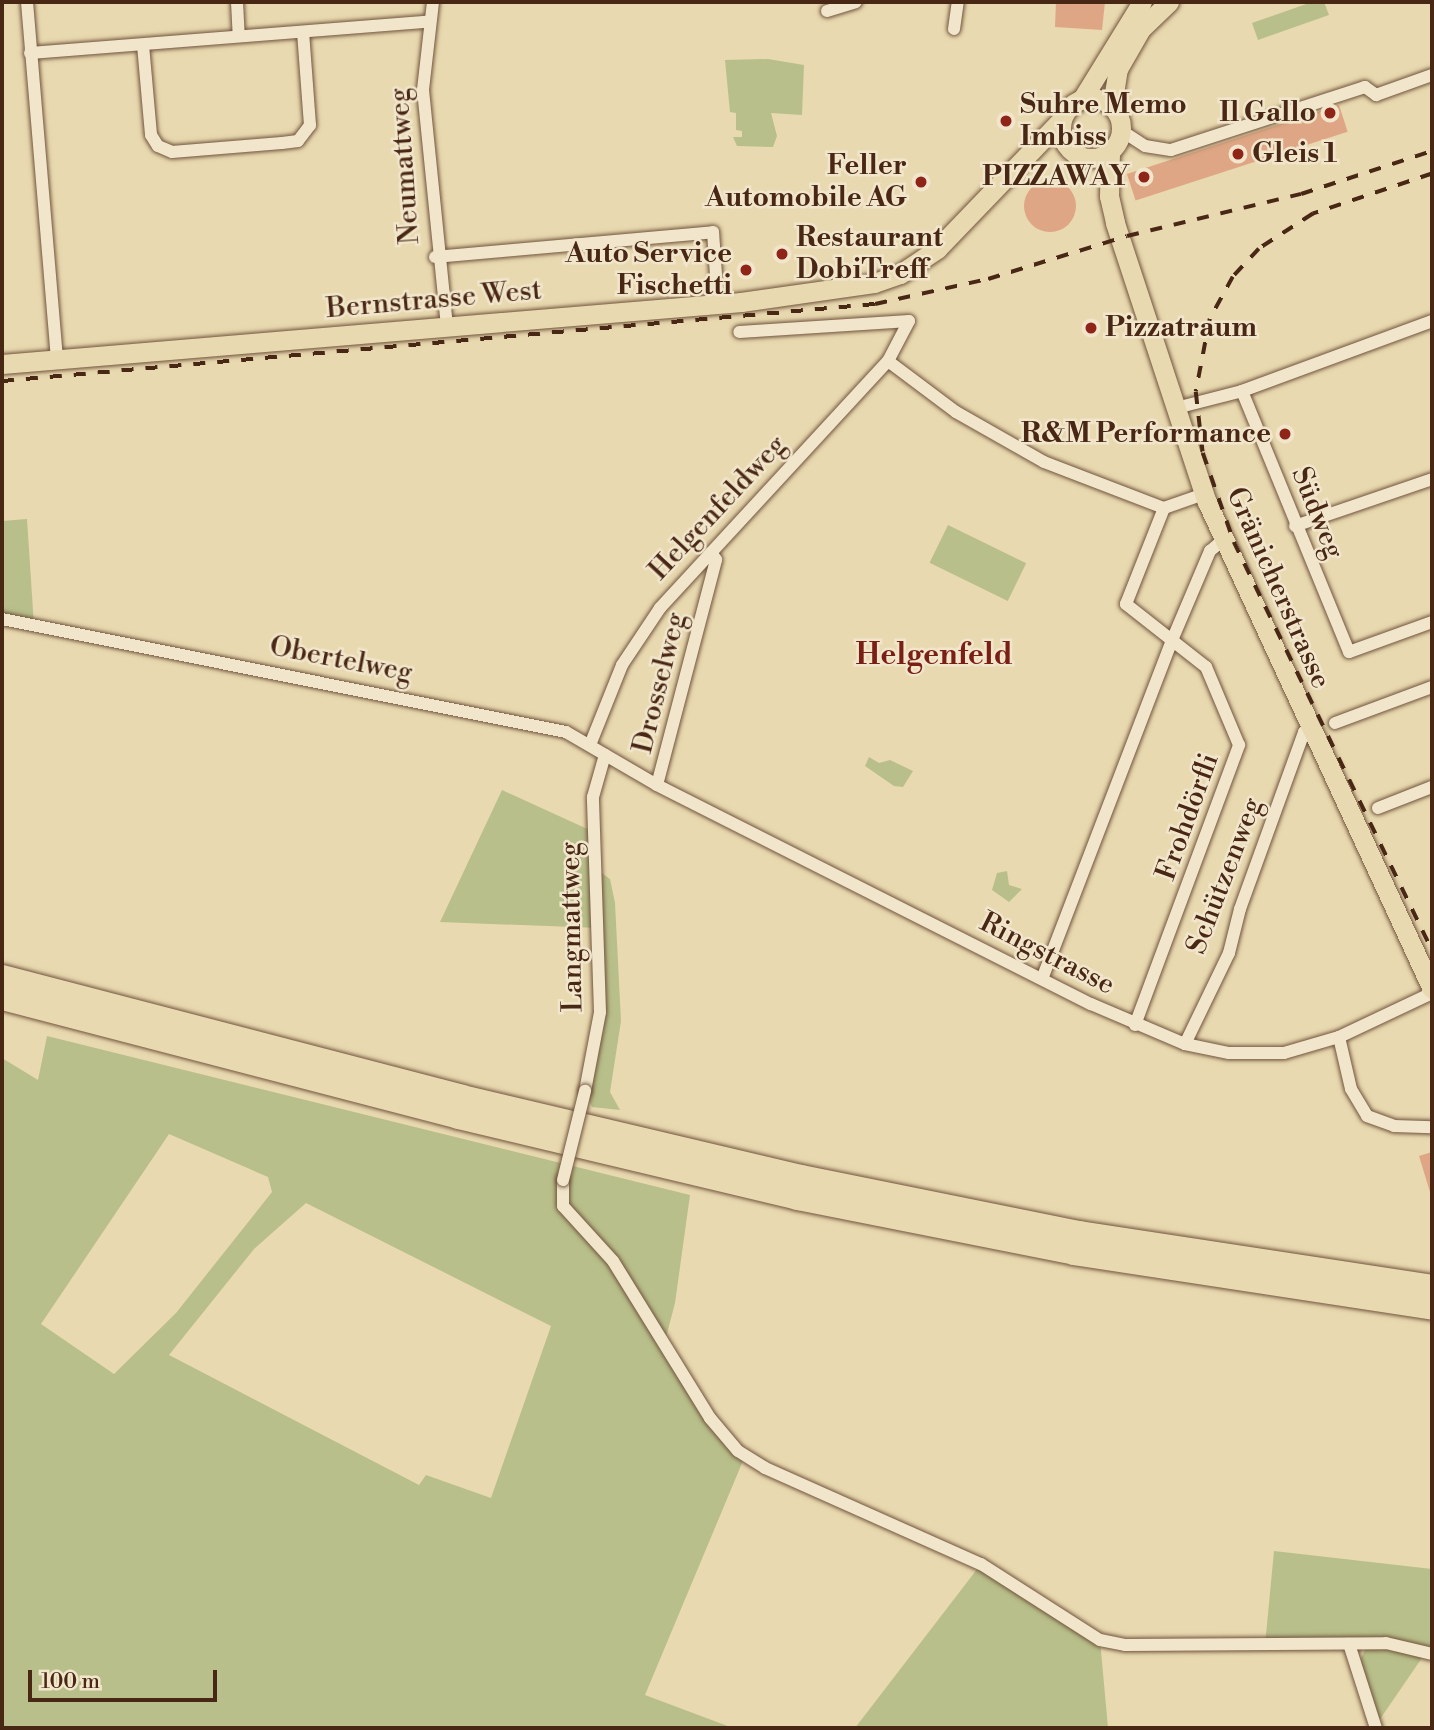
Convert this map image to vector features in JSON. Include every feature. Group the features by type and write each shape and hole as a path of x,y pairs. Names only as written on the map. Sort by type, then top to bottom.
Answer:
{"highway":[{"path":"2,976 462,1096 801,1176 1079,1232 1432,1286"},
{"path":"2,998 458,1118 797,1198 1087,1255 1432,1308"}],"main road":[{"path":"1031,153 1110,152 1122,131 1112,106 1118,69 1141,29 1168,2"},
{"path":"1076,153 1062,119 1082,99 1135,6"},
{"path":"1082,99 1098,99 1112,106"},
{"name":"Bernstrasse West","path":"2,365 718,304 862,285 900,274 955,233 1062,119"},
{"name":"Gränicherstrasse","path":"1110,152 1109,196 1137,300 1222,541 1311,726 1432,991"},
{"name":"Gränicherstrasse","path":"1076,153 1109,196"}],"street":[{"path":"27,2 57,360"},
{"path":"237,2 239,37"},
{"name":"Neumattweg","path":"433,2 427,22 423,90 436,257 446,327"},
{"path":"827,11 856,2"},
{"path":"954,29 958,2"},
{"path":"30,53 427,22"},
{"path":"143,45 151,135 158,146 172,152 282,144 298,141 310,125 303,32"},
{"path":"1122,131 1161,149 1364,86 1376,94 1432,75"},
{"path":"436,257 713,232 718,304"},
{"name":"Helgenfeldweg","path":"590,745 638,639 710,552 888,361 909,321 739,332"},
{"path":"1176,408 1242,391 1432,321"},
{"path":"888,361 956,412 1035,458 1164,508 1204,494"},
{"name":"Südweg","path":"1242,391 1295,526 1349,652 1432,622"},
{"path":"1295,526 1432,479"},
{"name":"Frohdörfli","path":"1135,1025 1240,745 1206,667 1173,638 1126,604 1164,508"},
{"path":"1042,979 1173,638 1210,551 1222,541"},
{"name":"Drosselweg","path":"657,785 716,559 710,552"},
{"name":"Obertelweg","path":"2,619 535,723 590,745 657,785"},
{"path":"1335,723 1432,687"},
{"name":"Schützenweg","path":"1185,1044 1228,953 1240,909 1304,732 1311,726"},
{"name":"Langmattweg","path":"605,755 593,797 600,1012 585,1091 563,1180 563,1206 570,1218 613,1261 710,1418 755,1462 979,1562 1100,1640 1125,1645 1349,1644"},
{"name":"Ringstrasse","path":"657,785 1135,1025 1185,1044 1266,1055 1339,1037 1432,991"},
{"path":"1378,808 1432,787"},
{"path":"1339,1037 1361,1109 1386,1124 1432,1127"},
{"path":"1376,1728 1349,1644 1409,1646 1432,1654"}],"green space":[{"path":"1312,2 1324,2 1329,15 1258,40 1252,23"},
{"path":"768,59 804,65 802,115 771,113 777,136 773,147 737,146 733,137 742,137 742,131 736,130 736,113 730,112 725,60"},
{"path":"27,519 34,626 2,619 2,521"},
{"path":"948,525 1026,563 1008,601 930,563"},
{"path":"869,757 879,763 890,760 913,771 903,787 894,786 865,766"},
{"path":"502,790 594,832 596,869 610,879 615,903 621,1021 610,1092 620,1110 592,1107 585,1091 595,1049 600,928 440,922"},
{"path":"1007,871 1009,885 1022,889 1009,902 992,890 997,873"},
{"path":"47,1036 690,1195 675,1303 664,1345 745,1456 645,1695 733,1728 2,1728 2,1058 38,1080","holes":["169,1134 268,1177 272,1192 176,1313 114,1374 41,1324","306,1203 551,1326 491,1498 426,1475 419,1485 169,1355 254,1249"]},
{"path":"1274,1551 1432,1569 1432,1650 1265,1645"},
{"path":"981,1564 1100,1640 1108,1728 855,1728"},
{"path":"1376,1647 1424,1655 1378,1722 1360,1660 1365,1650"}],"building":[{"path":"1056,2 1105,2 1102,30 1055,27"},
{"name":"Gleis 1","path":"1339,105 1348,132 1136,201 1127,174"},
{"path":"1050,180 1060,182 1068,188 1074,196 1074,216 1068,224 1060,230 1050,232 1040,230 1032,224 1026,216 1024,206 1026,196 1032,188 1040,182"},
{"path":"1432,1152 1432,1192 1430,1192 1419,1156"}],"railway":[{"path":"2,381 875,304 988,279 1127,236 1301,194 1432,151"},
{"path":"1432,174 1313,214 1259,249 1233,277 1210,319 1196,392 1203,453 1234,542 1432,950"}],"place":[{"name":"Il Gallo","path":"1330,113"},
{"name":"Suhre Memo Imbiss","path":"1006,121"},
{"name":"Gleis 1","path":"1238,154"},
{"name":"PIZZAWAY","path":"1144,177"},
{"name":"Feller Automobile AG","path":"921,182"},
{"name":"Restaurant DobiTreff","path":"782,254"},
{"name":"Auto Service Fischetti","path":"746,270"},
{"name":"Pizzatraum","path":"1091,328"},
{"name":"R&M Performance","path":"1285,434"}],"district":[{"name":"Helgenfeld","path":"934,655"}]}
